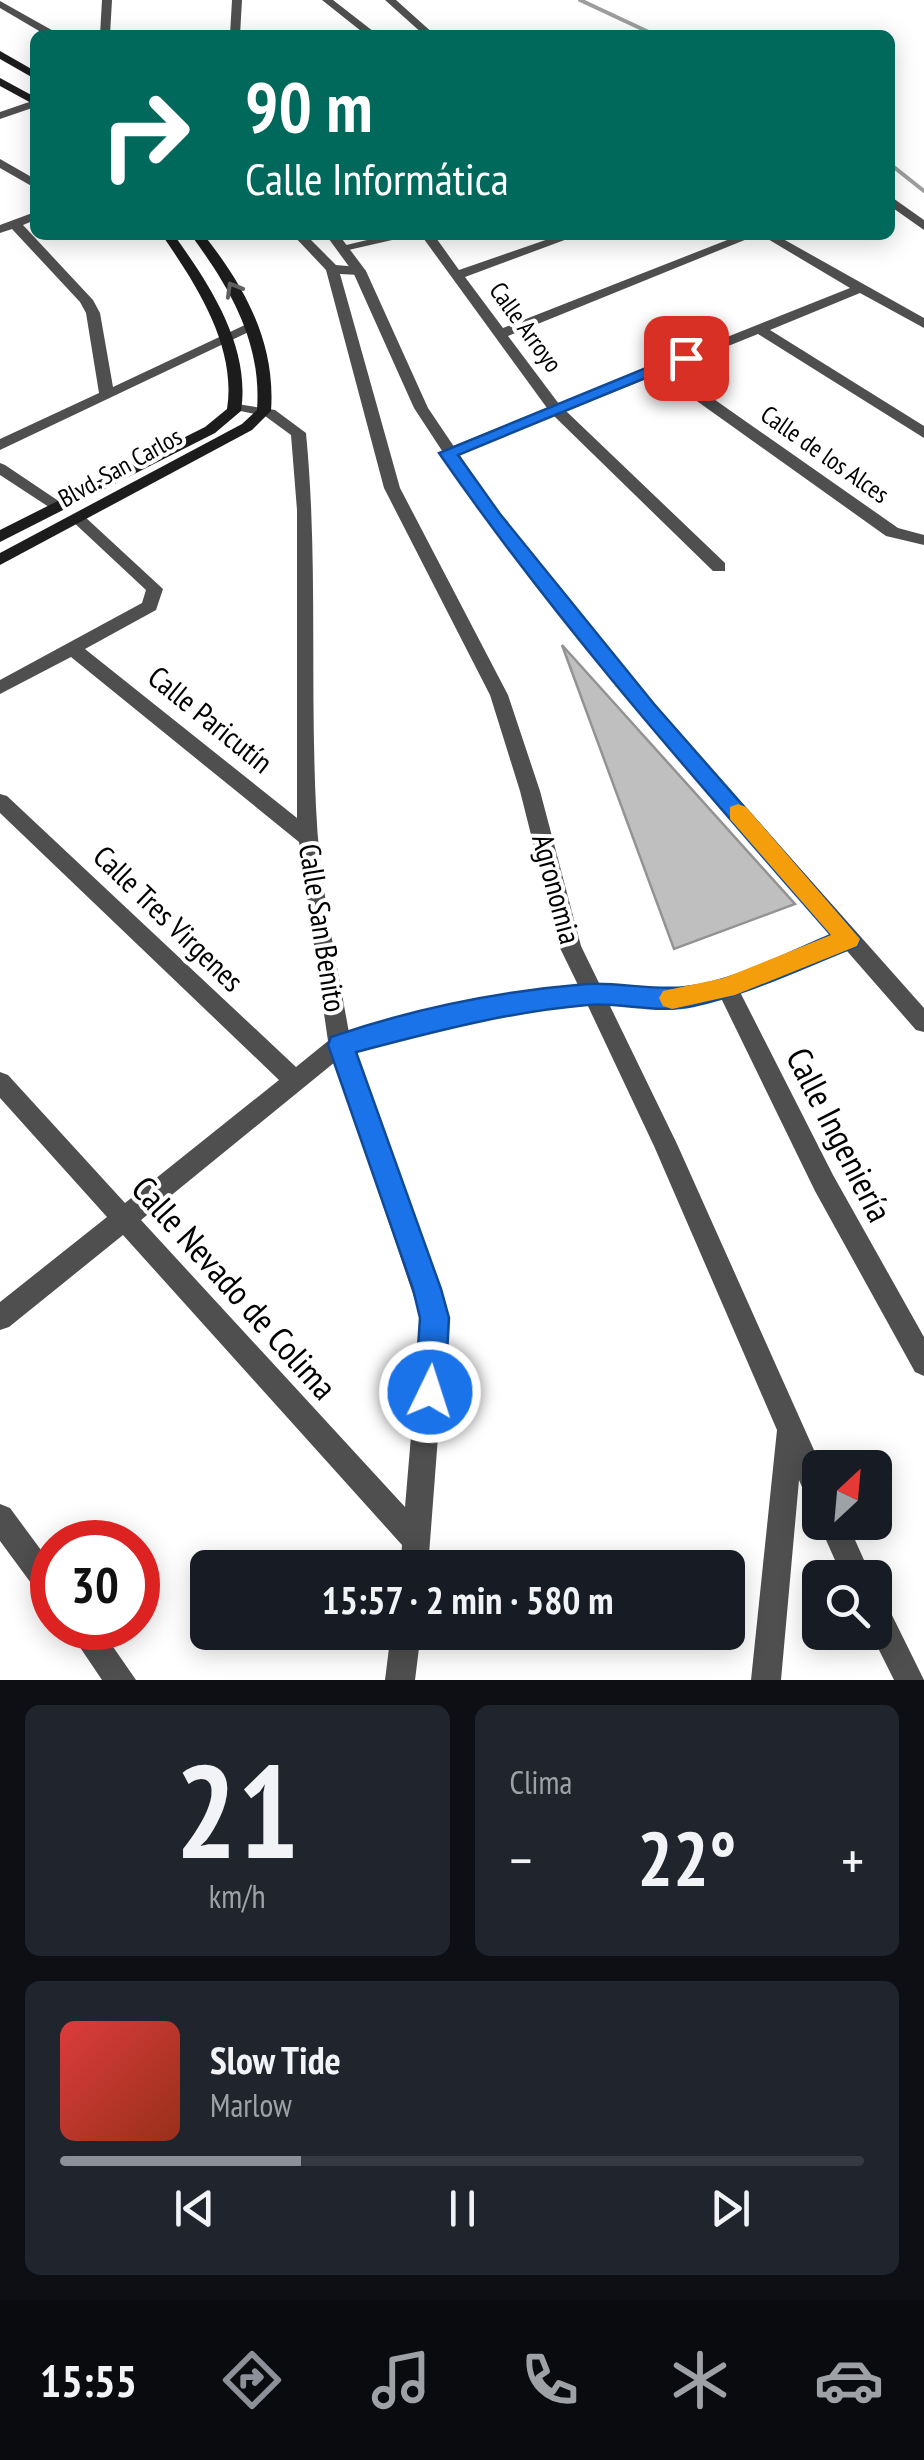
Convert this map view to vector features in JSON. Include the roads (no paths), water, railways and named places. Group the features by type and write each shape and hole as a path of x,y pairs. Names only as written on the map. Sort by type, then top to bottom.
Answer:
{"main road":[{"path":"0,54 30,73"},
{"path":"0,81 30,100"},
{"path":"0,536 221,424 236,406 238,391 226,339 192,270 171,240"},
{"path":"205,240 252,326 266,384 263,413"},
{"name":"Blvd. San Carlos","path":"0,560 263,413"}],"street":[{"path":"105,30 107,0"},
{"path":"235,30 237,0"},
{"path":"326,0 366,30"},
{"path":"390,0 424,30"},
{"path":"0,4 44,30"},
{"path":"0,116 30,105"},
{"path":"2,167 30,181"},
{"path":"895,204 924,226"},
{"path":"0,230 30,218"},
{"path":"15,224 86,300 93,313 107,395"},
{"path":"303,240 332,268 360,271"},
{"name":"Calle Arroyo","path":"431,240 556,411 719,568"},
{"path":"457,275 558,240"},
{"path":"500,334 737,240"},
{"path":"776,240 924,324"},
{"path":"338,241 360,271 421,408 494,518 647,709 924,1023"},
{"name":"Agronomia","path":"332,268 392,488 499,695 530,791 570,946 666,1144 802,1456"},
{"path":"448,453 862,288"},
{"path":"0,445 252,326"},
{"path":"758,328 924,433"},
{"name":"Calle de los Alces","path":"660,368 892,532 919,540"},
{"path":"236,406 263,413"},
{"name":"Calle San Benito","path":"263,413 298,433 305,510 308,838 340,1045 434,1318 416,1550"},
{"path":"0,468 58,506"},
{"path":"0,688 150,606 156,597 155,589 78,519"},
{"name":"Calle Paricutín","path":"74,649 308,838"},
{"name":"Calle Tres Virgenes","path":"0,801 295,1082"},
{"path":"0,1318 340,1045 452,1014 592,994 648,1000 688,997 726,988 848,939"},
{"name":"Calle Ingeniería","path":"726,988 832,1199 924,1363"},
{"name":"Calle Nevado de Colima","path":"0,1082 413,1550"},
{"path":"766,1680 790,1429"},
{"path":"0,1518 30,1558"},
{"path":"892,1645 910,1680"},
{"path":"98,1650 121,1680"},
{"path":"400,1680 404,1650"}],"waterway":[{"path":"580,0 644,30"},
{"path":"895,168 924,191"}]}
